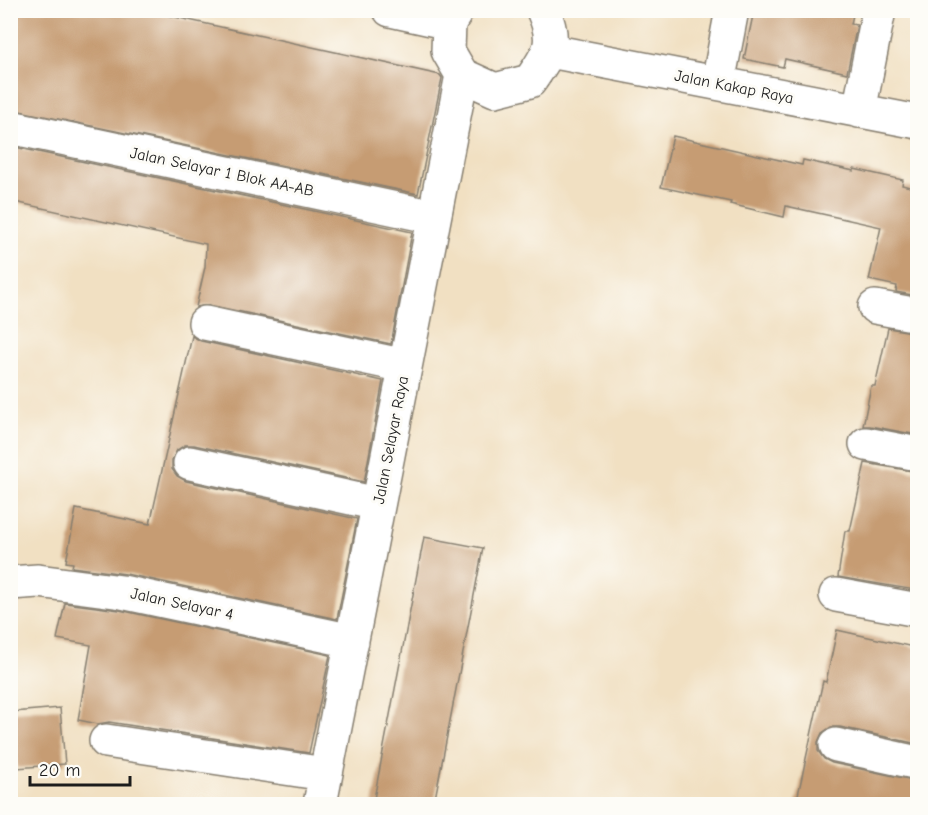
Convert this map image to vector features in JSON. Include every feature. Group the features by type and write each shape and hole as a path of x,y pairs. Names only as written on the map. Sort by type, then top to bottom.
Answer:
{"street":[{"path":"390,10 453,17 448,51 462,75 495,90 530,81 550,51 550,26 543,10"},
{"path":"718,83 732,10"},
{"path":"859,111 879,10"},
{"name":"Jalan Kakap Raya","path":"550,51 918,122"},
{"name":"Jalan Selayar Raya","path":"322,789 462,75"},
{"name":"Jalan Selayar 1 Blok AA-AB","path":"10,127 434,217"},
{"path":"875,307 918,315"},
{"path":"205,323 405,366"},
{"path":"866,444 918,454"},
{"path":"190,463 378,504"},
{"name":"Jalan Selayar 4","path":"10,583 38,580 122,592 352,641"},
{"path":"836,595 918,610"},
{"path":"106,741 322,789"},
{"path":"836,745 918,763"}],"building":[{"path":"10,10 143,10 440,75 442,78 418,194 10,109"},
{"path":"754,10 854,10 851,24 857,25 847,73 785,59 783,67 744,59"},
{"path":"673,136 802,165 803,160 854,171 854,169 903,180 902,185 918,189 918,296 896,292 897,286 869,280 881,227 786,206 784,217 730,204 731,202 661,187"},
{"path":"10,146 412,232 391,344 209,305 196,307 205,267 206,244 10,201"},
{"path":"888,328 918,333 918,435 863,426 871,386 875,386"},
{"path":"192,336 201,341 383,381 364,482 194,445 185,445 177,450 172,460 172,469 177,476 186,481 357,519 337,619 126,574 72,567 73,563 66,562 76,509 150,524"},
{"path":"865,463 918,472 918,574 915,590 838,577 845,531 850,531"},
{"path":"424,537 483,548 434,804 373,804"},
{"path":"65,603 119,610 330,655 309,753 109,722 98,724 78,720 91,645 57,639"},
{"path":"837,630 918,648 918,744 831,727 822,733 818,742 818,751 824,759 832,763 918,781 918,804 796,804 823,681 826,682"},
{"path":"60,708 65,764 17,768 13,712"}]}
